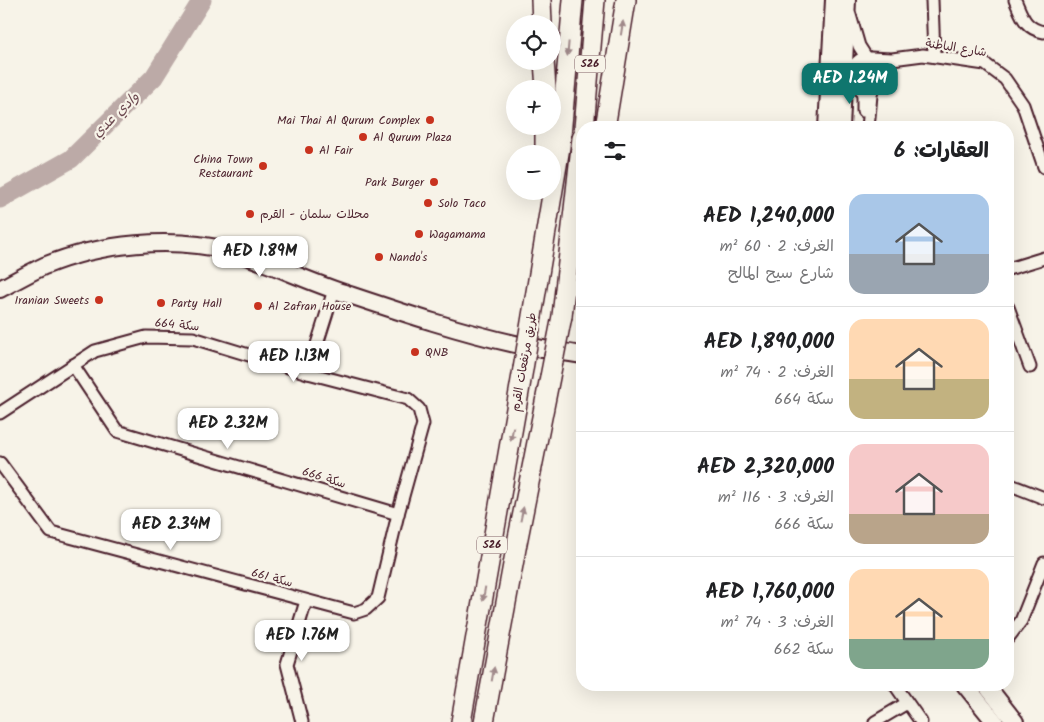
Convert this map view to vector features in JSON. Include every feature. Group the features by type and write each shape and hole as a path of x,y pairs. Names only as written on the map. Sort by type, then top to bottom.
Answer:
{"main road":[{"name":"طريق مرتفعات القرم","path":"461,722 536,296 560,147 572,0"},
{"name":"S26","path":"585,121 594,0"},
{"path":"606,121 626,0"},
{"name":"S26","path":"484,722 562,316 576,191"},
{"path":"536,296 543,200"},
{"path":"562,316 576,256"}],"street":[{"path":"827,121 834,0"},
{"path":"848,0 852,26 859,46 868,58 876,62 877,76"},
{"path":"841,121 848,0"},
{"path":"932,0 934,56"},
{"path":"1015,0 1024,21 1029,27 1044,32"},
{"name":"شارع الباطنة","path":"868,58 892,59 923,55 985,64 1005,79 1022,105 1044,167"},
{"path":"863,121 863,97 859,80 854,74 854,66 859,60 868,58"},
{"path":"869,121 871,95 877,76 883,66 892,59"},
{"path":"859,80 869,82 877,76"},
{"path":"0,288 44,266 86,253 130,245 182,244 232,252 275,266 334,290 424,319 515,344 576,354"},
{"path":"1014,267 1044,258"},
{"path":"308,373 334,290"},
{"path":"1014,324 1030,368"},
{"name":"سكة 664","path":"0,413 95,351 146,336 193,338 308,373 408,399 419,409 423,424 398,514 378,598 366,609"},
{"name":"سكة 666","path":"73,365 117,431 398,514"},
{"name":"سكة 661","path":"0,463 50,532 354,613 366,609"},
{"path":"1014,486 1044,498"},
{"path":"1014,630 1021,621 1044,563"},
{"path":"302,722 287,664 306,601"},
{"path":"899,691 921,722"},
{"path":"970,691 995,722"},
{"path":"991,691 1014,722"},
{"path":"875,722 907,704"}],"waterway":[{"name":"وادي عدي","path":"0,199 71,159 154,77 202,0"}],"place":[{"name":"Mai Thai Al Qurum Complex","path":"430,120"},
{"name":"Al Qurum Plaza","path":"363,137"},
{"name":"Al Fair","path":"309,150"},
{"name":"China Town Restaurant","path":"263,166"},
{"name":"Park Burger","path":"434,182"},
{"name":"Solo Taco","path":"428,203"},
{"name":"محلات سلمان - القرم","path":"250,214"},
{"name":"Wagamama","path":"419,234"},
{"name":"Nando's","path":"379,257"},
{"name":"Iranian Sweets","path":"99,300"},
{"name":"Party Hall","path":"161,303"},
{"name":"Al Zafran House","path":"258,306"},
{"name":"QNB","path":"415,352"}]}
